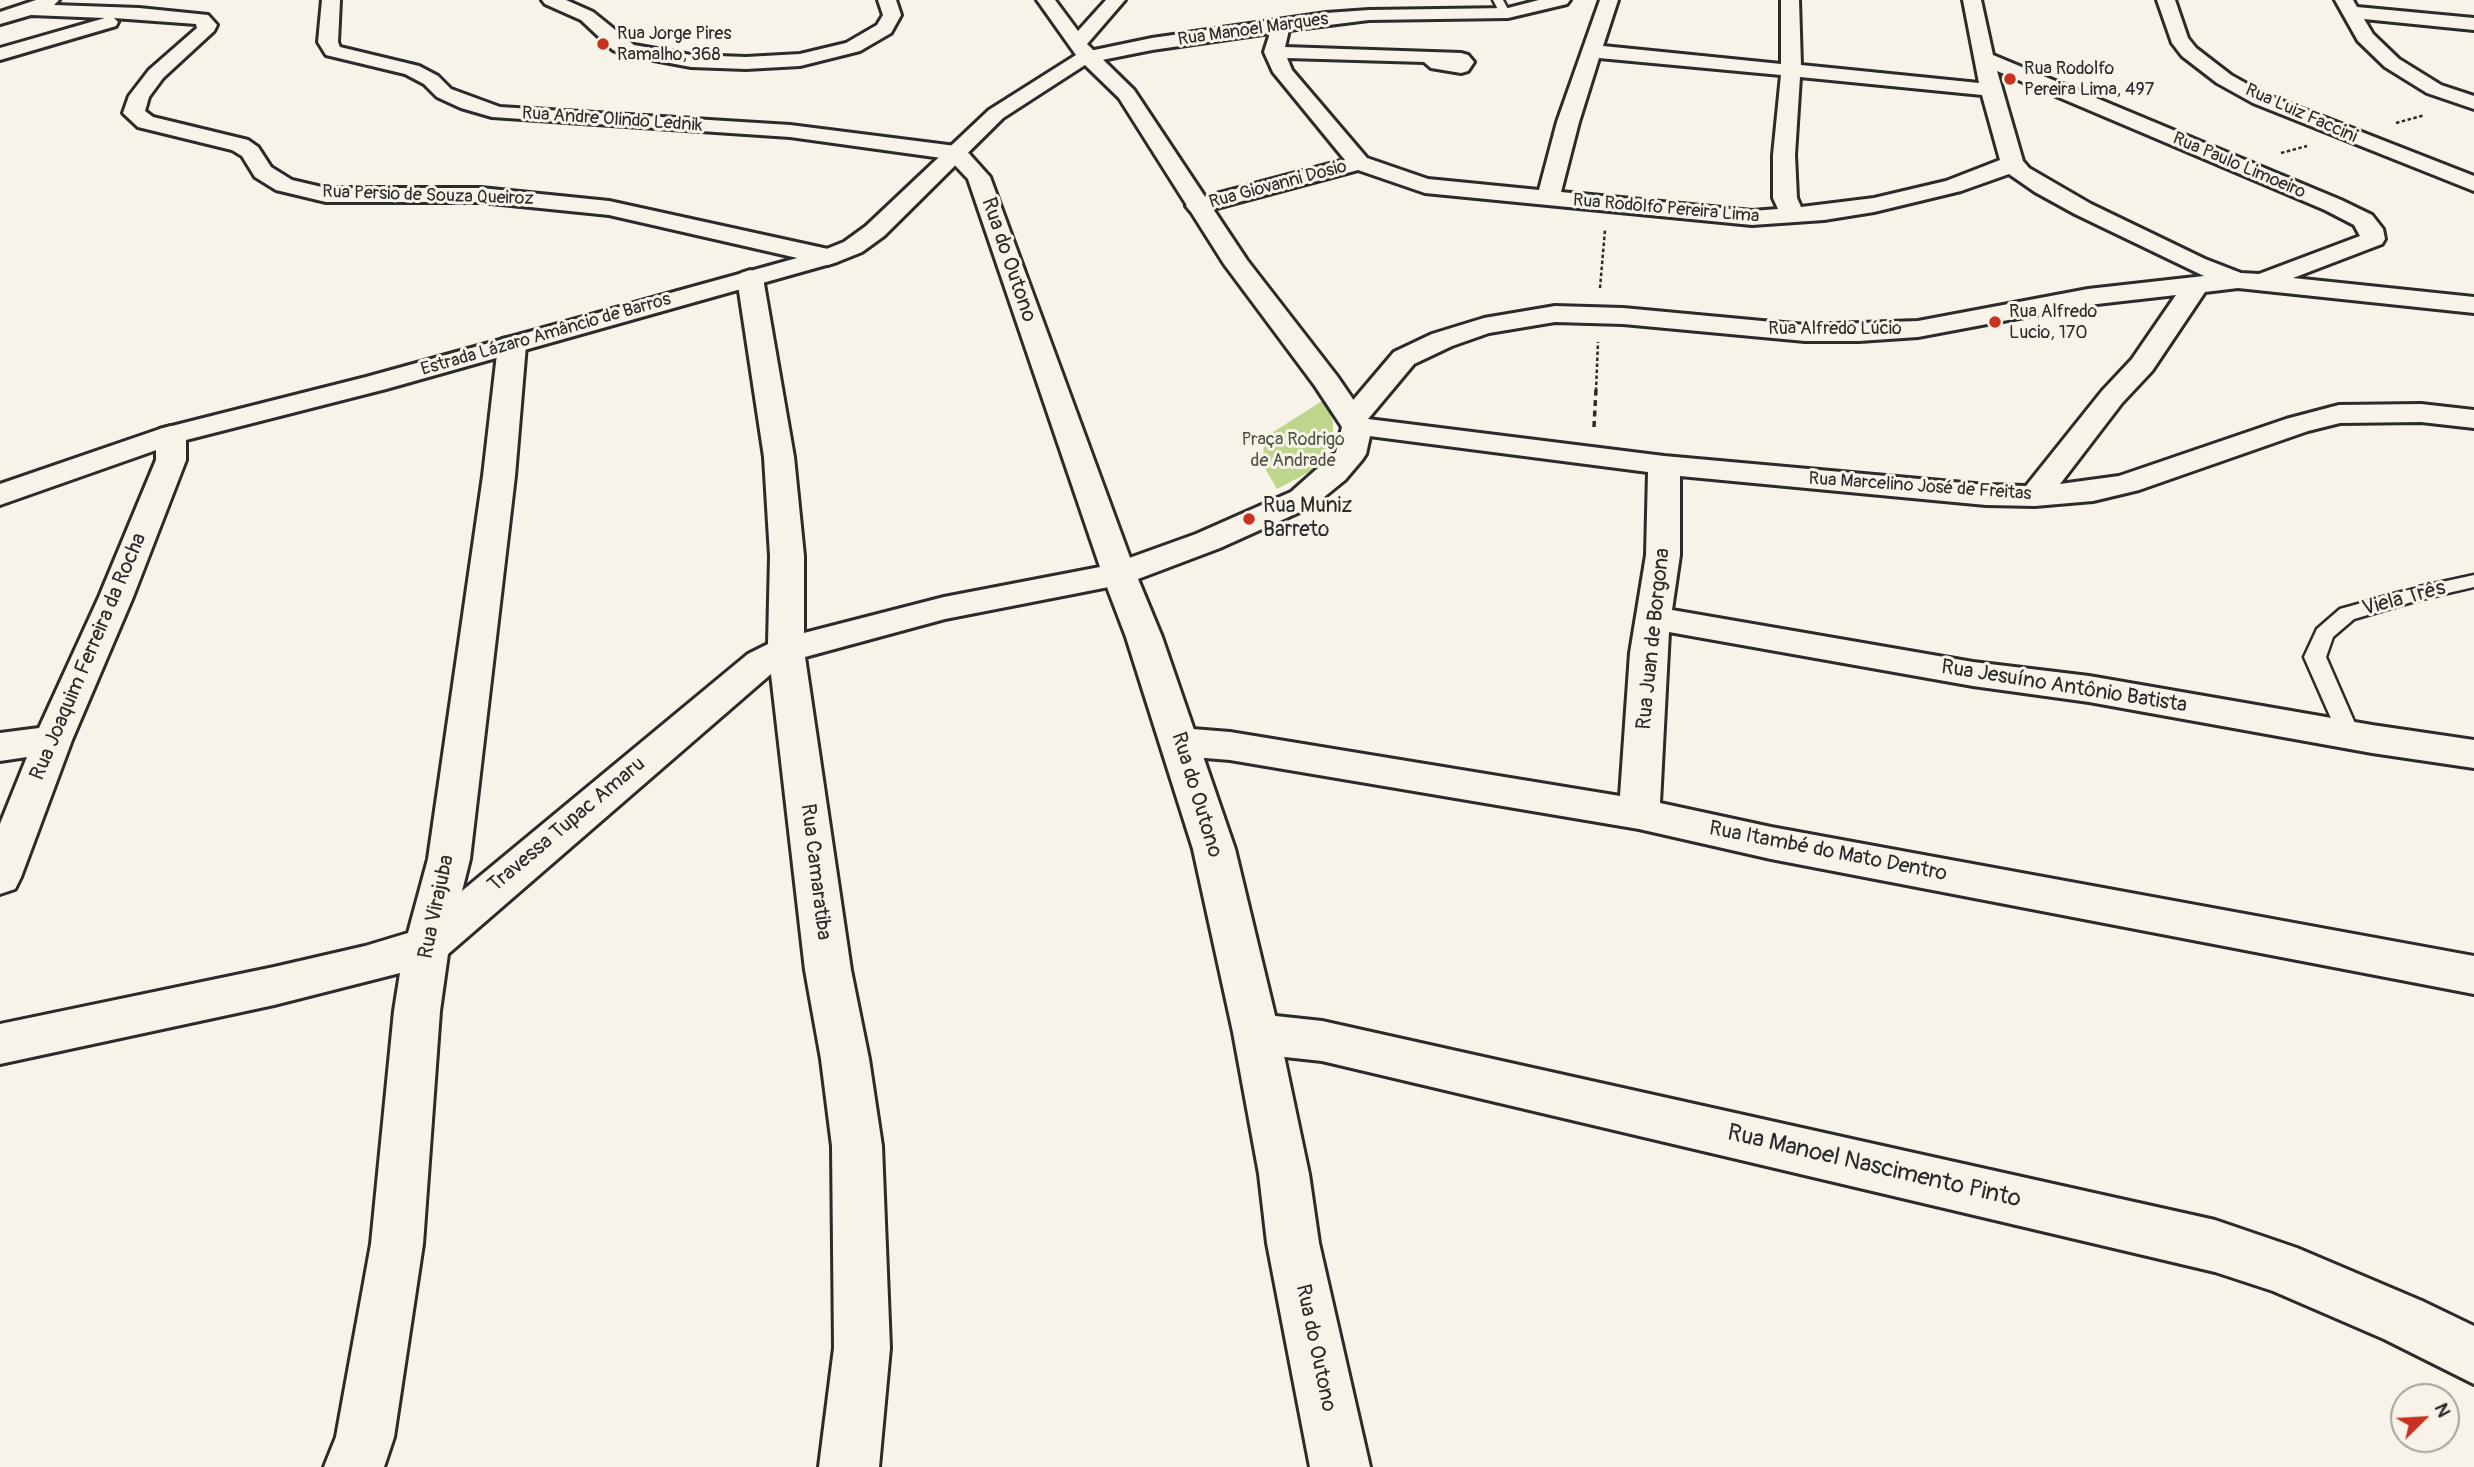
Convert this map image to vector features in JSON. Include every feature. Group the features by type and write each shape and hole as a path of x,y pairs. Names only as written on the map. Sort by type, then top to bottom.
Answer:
{"street":[{"path":"0,18 31,10 50,0"},
{"name":"Rua Andre Olindo Lednik","path":"331,0 328,42 334,51 412,70 431,80 444,93 468,104 499,113 790,131 956,153"},
{"path":"558,1 587,16 620,46 629,50 691,61 746,63 800,60 853,47 884,29 892,15 887,0"},
{"path":"1046,0 1089,57 1127,94 1237,264 1355,422 1351,454 1334,473 1302,499 1209,541 1119,574"},
{"path":"1089,57 1116,0"},
{"path":"1502,7 1561,0"},
{"path":"1548,199 1568,122 1609,0"},
{"path":"1790,0 1791,70 1784,155 1785,198 1793,216"},
{"path":"1972,0 1991,90 2012,163 2021,173 2073,203 2196,264 2249,281"},
{"name":"Rua Luiz Faccini","path":"2166,0 2179,39 2189,52 2224,79 2260,99 2474,184"},
{"path":"2322,0 2348,7 2474,24"},
{"name":"Rua Manoel Marques","path":"1089,57 1152,44 1369,15 1463,15 1502,7"},
{"path":"2348,7 2365,37 2392,63 2434,89 2474,103"},
{"name":"Rua Persio de Souza Queiroz","path":"31,10 139,13 201,19 208,25 195,41 156,74 139,96 134,113 146,122 240,145 250,152 263,172 284,185 326,195 481,195 609,208 828,257"},
{"path":"0,54 139,13"},
{"path":"1274,52 1281,26"},
{"path":"1592,51 1991,90"},
{"name":"Rua Manoel Marques","path":"1274,52 1430,57"},
{"name":"Rua Giovanni Dosio","path":"1198,206 1359,163 1283,72 1274,52"},
{"name":"Estrada Lázaro Amâncio de Barros","path":"0,495 171,435 512,345 828,257 853,247 875,231 996,114 1089,57"},
{"name":"Rua Paulo Limoeiro","path":"1983,58 2333,205 2363,220 2371,229 2373,239 2360,246 2249,281"},
{"name":"Rua do Outono","path":"956,153 979,177 1119,574 1139,621 1214,849 1257,1034 1284,1174 1293,1242 1340,1467"},
{"name":"Rua Rodolfo Pereira Lima","path":"1359,163 1425,186 1752,218 1824,213 1908,197 1980,177 2012,163"},
{"name":"Rua Camaratiba","path":"750,278 779,457 787,556 786,650 828,970 845,1059 857,1146 862,1348 849,1467"},
{"name":"Rua Alfredo Lúcio","path":"1355,422 1404,358 1442,340 1484,326 1555,314 1597,314 1784,331 1859,333 1917,329 2079,298 2249,281 2474,305"},
{"path":"2035,496 2112,397 2142,365 2196,285"},
{"name":"Rua Virajuba","path":"354,1467 365,1437 397,1244 417,1011 427,946 449,859 501,463 512,345"},
{"name":"Rua Marcelino José de Freitas","path":"1355,422 1664,465 1986,495 2035,496 2093,491 2128,483 2297,425 2339,414 2421,413 2474,419"},
{"name":"Rua Joaquim Ferreira da Rocha","path":"0,877 53,740 171,460 171,435"},
{"name":"Rua Juan de Borgona","path":"1639,814 1648,653 1664,555 1664,465"},
{"name":"Travessa Tupac Amaru","path":"0,1044 339,971 427,946 668,739 761,663 786,650 944,608 1119,574"},
{"name":"Rua Jesuíno Antônio Batista","path":"1654,618 1973,674 2102,691 2348,735 2474,754"},
{"path":"0,747 53,740"},
{"name":"Rua Itambé do Mato Dentro","path":"1180,742 1230,746 1639,814 1771,843 2474,975"},
{"path":"2427,967 2474,1001"},
{"name":"Rua Manoel Nascimento Pinto","path":"1257,1034 1322,1041 2215,1246 2278,1267 2403,1320 2474,1356"}],"lane":[{"name":"Viela Três","path":"2348,735 2315,657 2324,634 2347,614 2419,593 2474,581"}],"path":[{"path":"1595,456 1597,314 1606,204"}],"green space":[{"name":"Praça Rodrigo de Andrade","path":"1325,399 1333,422 1333,435 1326,450 1311,471 1277,489 1263,465 1264,438"}],"place":[{"name":"Rua Jorge Pires Ramalho, 368","path":"603,44"},
{"name":"Rua Rodolfo Pereira Lima, 497","path":"2010,79"},
{"name":"Rua Alfredo Lucio, 170","path":"1995,322"},
{"name":"Rua Muniz Barreto","path":"1249,519"}]}
